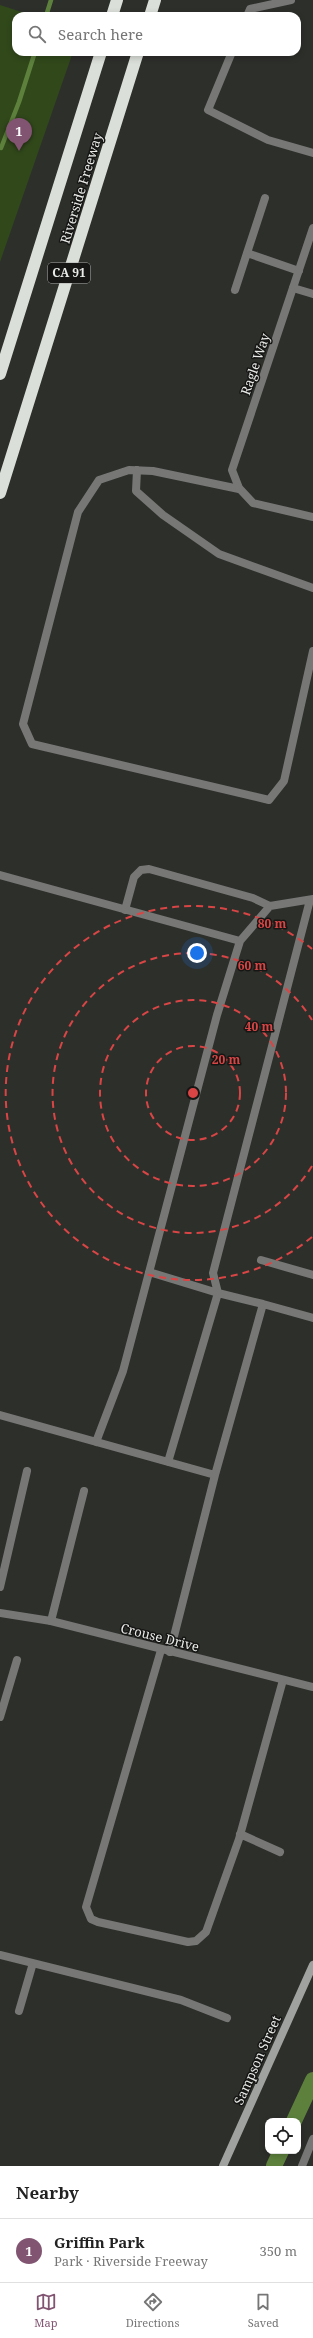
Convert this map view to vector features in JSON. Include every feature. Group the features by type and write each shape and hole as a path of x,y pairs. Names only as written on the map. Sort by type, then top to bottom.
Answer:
{"highway":[{"path":"113,12 117,0"},
{"path":"151,12 155,0"},
{"name":"Riverside Freeway","path":"0,374 100,56"},
{"name":"Riverside Freeway","path":"0,493 137,56"}],"street":[{"path":"249,12 250,9 291,0"},
{"path":"230,56 208,110 268,140 313,153"},
{"path":"235,290 265,198"},
{"name":"Ragle Way","path":"313,228 232,470 239,489 253,503 313,517"},
{"path":"247,254 298,271"},
{"path":"293,288 313,294"},
{"path":"239,489 153,471 128,470 99,480 78,512 23,724 32,744 269,800 284,781 313,652"},
{"path":"137,470 136,491 163,516 220,554 313,588"},
{"path":"124,910 134,877 141,870 149,869 253,898 270,906 312,899 213,1272 218,1293 168,1462"},
{"path":"0,876 240,941"},
{"path":"96,1442 123,1371 217,1015 240,941 270,906"},
{"path":"261,1260 313,1275"},
{"path":"149,1272 218,1293 313,1318"},
{"path":"170,1652 215,1475 263,1304"},
{"path":"0,1414 215,1475"},
{"path":"0,1587 27,1471"},
{"path":"50,1622 84,1491"},
{"name":"Crouse Drive","path":"0,1613 50,1622 313,1687"},
{"path":"161,1650 86,1907 87,1913 98,1922 188,1942 196,1941 206,1932 240,1834 283,1680"},
{"path":"0,1717 17,1660"},
{"path":"240,1834 280,1852"},
{"path":"0,1954 180,2000 227,2018"},
{"path":"18,2011 33,1963"},
{"name":"Sampson Street","path":"223,2166 313,1965"},
{"path":"302,2166 313,2139"}],"green space":[{"path":"0,5 22,12 12,12 12,56 72,56 0,262"}],"waterway":[{"path":"47,12 51,0"},
{"path":"1,148 19,102 34,56"},
{"path":"295,2118 313,2080"},
{"path":"274,2166 280,2154"}],"place":[{"name":"Griffin Park","path":"19,151"}]}
